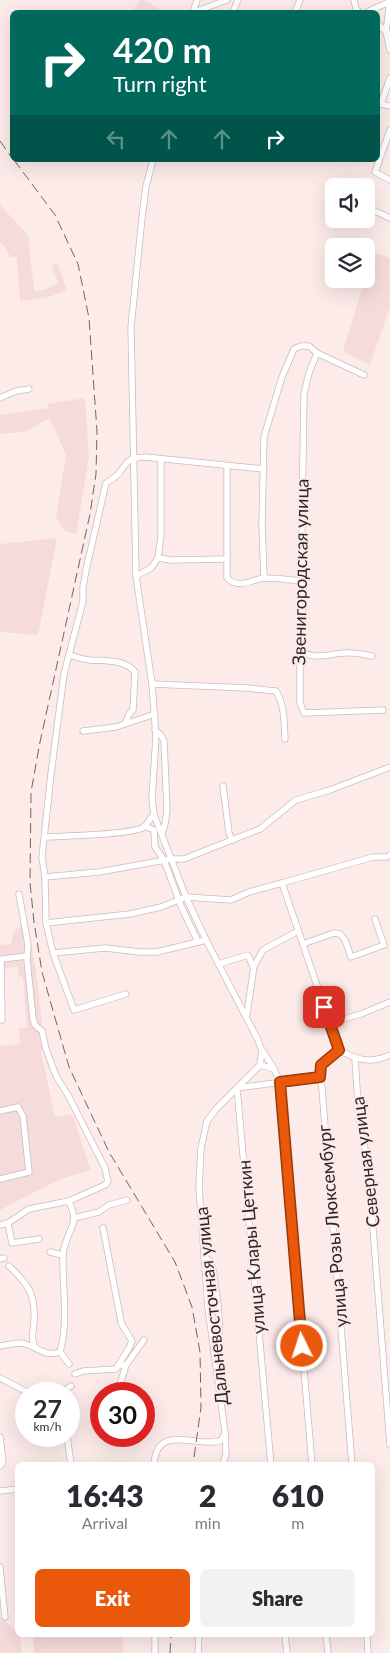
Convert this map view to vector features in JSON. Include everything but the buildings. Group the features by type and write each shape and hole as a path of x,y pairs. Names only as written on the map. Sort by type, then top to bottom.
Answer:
{"street":[{"path":"200,10 227,0"},
{"path":"371,10 389,1 388,33 390,50"},
{"path":"380,102 390,78"},
{"path":"380,158 390,130"},
{"path":"152,162 146,186 132,315 136,576 152,684 156,730 152,799 154,815 186,897 262,1051 280,1082 312,1462"},
{"path":"379,162 375,172 390,180"},
{"path":"375,211 390,218"},
{"path":"264,578 262,524 264,436 282,377 294,349 301,346 309,346 317,353 364,376"},
{"name":"Звенигородская улица","path":"317,353 304,394 303,625 300,650 300,703 304,713 383,710"},
{"path":"0,398 16,391 29,389"},
{"path":"126,994 74,1010 53,953 46,923 45,877 42,857 64,674 83,601 86,570 106,483 118,475 125,463 133,458 264,469"},
{"path":"136,576 151,568 158,558 161,536 162,460"},
{"path":"227,466 227,578 231,582 251,583 264,578 302,581"},
{"path":"158,558 171,560 226,560"},
{"path":"300,650 307,655 322,656 351,652 372,656"},
{"path":"69,656 113,661 131,667 135,672 133,710 125,724"},
{"path":"152,684 247,688 276,692 283,710 285,740"},
{"path":"133,710 144,717"},
{"path":"83,731 109,728 155,714"},
{"path":"156,730 164,741 167,810 162,835"},
{"path":"45,877 99,872 164,860 184,859 260,829 296,800 390,768"},
{"path":"223,786 229,833 232,840"},
{"path":"45,837 135,830 144,826 154,815"},
{"path":"144,826 154,830 156,847 164,860 198,942"},
{"path":"46,923 130,914 161,907 186,897 231,900 249,892 364,859 387,857 390,855"},
{"path":"282,883 339,1050 355,1059 374,1060 390,1054"},
{"path":"0,1225 8,1223 29,1210 69,1201 106,1185 108,1182 104,1168 68,1095 56,1076 46,1049 42,1031 34,1023 27,956 28,945 19,894"},
{"path":"303,944 334,933 340,934 345,940 351,957 384,945 375,919"},
{"path":"246,1016 254,967 263,950 298,931"},
{"path":"53,953 105,948 157,952 206,940"},
{"path":"219,964 248,955 254,967"},
{"path":"0,1020 2,1020 1,960 27,956"},
{"path":"330,1023 361,1014 390,1002"},
{"path":"237,1088 320,1077 321,1065 339,1050"},
{"path":"237,1088 260,1066 262,1051"},
{"name":"Северная улица","path":"355,1059 359,1117 368,1165 388,1393 390,1445"},
{"path":"260,1066 274,1069"},
{"name":"улица Розы Люксембург","path":"320,1077 352,1462"},
{"name":"Дальневосточная улица","path":"224,1462 226,1453 225,1432 214,1353 199,1187 201,1148 207,1121 237,1088"},
{"name":"улица Клары Цеткин","path":"237,1088 271,1462"},
{"path":"0,1111 18,1107 23,1116 29,1172 0,1179"},
{"path":"74,1218 99,1212 109,1205 128,1200"},
{"path":"60,1352 64,1339 65,1305 62,1255 74,1218 69,1201"},
{"path":"8,1223 12,1243 39,1239"},
{"path":"75,1374 83,1371 116,1369 132,1341 121,1322 103,1228"},
{"path":"50,1252 62,1255"},
{"path":"204,1257 210,1261 213,1270 219,1320 218,1348 214,1353"},
{"path":"9,1266 23,1279 32,1292 34,1321 31,1339 35,1347"},
{"path":"122,1382 126,1365 144,1340"},
{"path":"0,1346 22,1343 35,1347 45,1354 60,1352"},
{"path":"60,1352 69,1364"},
{"path":"118,1365 126,1365"},
{"path":"0,1378 15,1386"},
{"path":"155,1462 159,1448 169,1440 213,1443 220,1441 224,1437 225,1432"},
{"path":"0,1437 3,1462 0,1466"},
{"path":"213,1443 226,1453"},
{"path":"68,1447 70,1462"},
{"path":"0,1491 15,1489"},
{"path":"0,1567 5,1617"},
{"path":"155,1653 156,1637"},
{"path":"198,1653 199,1637"},
{"path":"285,1637 287,1653"},
{"path":"326,1637 328,1653"},
{"path":"367,1637 368,1653"}],"shaded area":[{"path":"140,0 144,0 160,10 133,10"},
{"path":"0,205 28,235 34,291 44,290 58,284 52,265 57,263 67,290 46,298 20,301 17,257 10,257 6,248 0,242"},
{"path":"375,253 390,258 390,307 370,365 343,351 362,288 375,288"},
{"path":"85,398 89,457 76,534 65,531 56,517 66,455 50,418 24,432 0,434 0,415 48,408 48,404"},
{"path":"57,538 38,635 0,632 0,544"},
{"path":"26,919 36,971 42,1022 41,1030 44,1047 41,1052 55,1117 72,1114 91,1170 58,1180 0,1210 0,1046 20,1044 19,1028 27,1028 23,977 19,977 18,967 4,968 4,955 0,955 0,945 11,944 14,930 21,928 20,920"},
{"path":"0,1617 15,1630 15,1637 20,1637 22,1653 0,1653"},
{"path":"33,1637 123,1637 123,1653 34,1653"}],"railway":[{"path":"0,141 10,155"},
{"path":"15,162 55,215 78,264 89,318 97,431 96,474 90,514 40,742 31,792 30,883 34,922 42,972 69,1067 109,1152 175,1262 192,1307 200,1352 201,1407 193,1462"},
{"path":"170,1653 171,1637"}],"route":[{"path":"302,1346 280,1082 320,1077 321,1065 339,1050 324,1007"}]}
